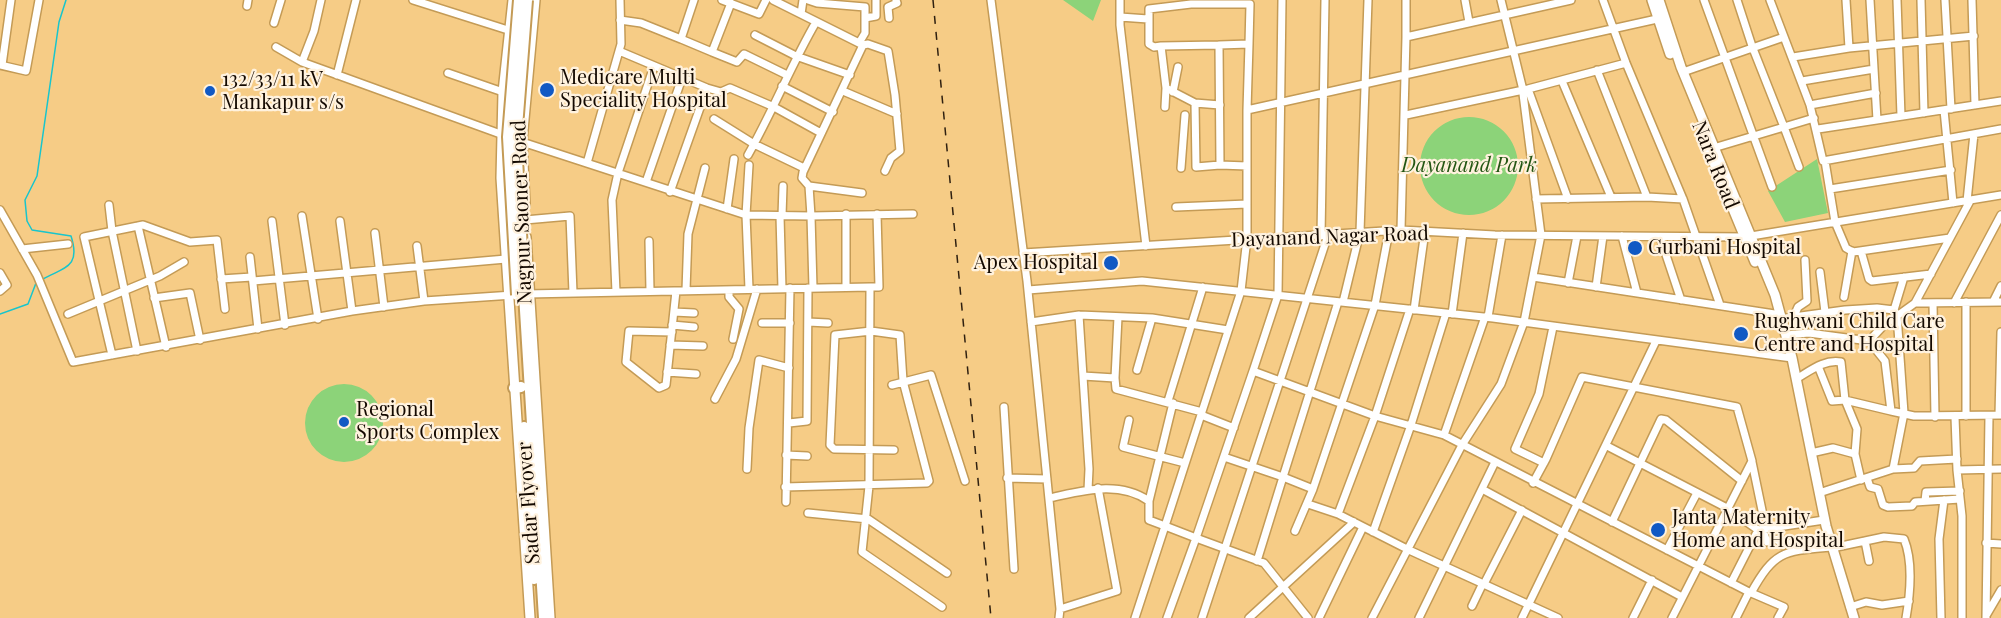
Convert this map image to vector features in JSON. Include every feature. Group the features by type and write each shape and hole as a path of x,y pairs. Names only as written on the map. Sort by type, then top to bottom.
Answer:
{"highway":[{"name":"Nagpur Saoner Road","path":"519,0 508,136 525,388"},
{"name":"Nagpur Saoner Road","path":"525,388 520,366 516,140 527,0"},
{"name":"Sadar Flyover","path":"525,388 537,618"},
{"name":"Sadar Flyover","path":"526,414 544,618"}],"main road":[{"path":"513,0 500,134 506,260 520,294"},
{"path":"535,0 522,141 525,220 520,294 511,332 525,388 550,618"},
{"name":"Nara Road","path":"1652,0 1657,19 1712,148 1781,321 1792,358 1824,520 1854,618"},
{"path":"1659,0 1712,148"},
{"path":"525,388 515,404 530,618"}],"street":[{"path":"11,0 1,65 26,70 39,0"},
{"path":"274,23 282,0"},
{"path":"302,62 314,31 321,0"},
{"path":"337,75 356,0"},
{"path":"412,0 511,31"},
{"path":"587,163 619,51 620,0"},
{"path":"681,39 694,0"},
{"path":"722,0 759,14 766,0"},
{"path":"773,0 861,44 888,51 900,151 891,158 885,171"},
{"path":"801,15 803,0"},
{"path":"789,423 807,421 807,322 811,216 809,186 802,178 804,168 850,75 865,33 865,7 858,2 818,3 808,0"},
{"path":"865,18 876,16 876,0"},
{"path":"889,18 888,7 897,3 896,0"},
{"path":"991,0 1028,290 1060,609 1059,618"},
{"path":"1120,0 1146,246"},
{"path":"1167,618 1278,295 1282,0"},
{"path":"1202,618 1281,381 1325,236 1325,0"},
{"path":"1257,561 1341,302 1360,232 1368,0"},
{"path":"1401,230 1407,74 1406,0"},
{"path":"1465,0 1469,22"},
{"path":"1501,0 1512,51 1525,90 1568,199"},
{"path":"1526,0 1528,8"},
{"path":"1406,37 1567,0"},
{"path":"1603,0 1626,63 1683,199 1720,305"},
{"path":"1704,0 1772,187"},
{"path":"1737,0 1752,46 1799,166"},
{"path":"1770,0 1818,129 1835,222 1842,242 1852,251 1950,238"},
{"path":"1846,0 1849,48"},
{"path":"1870,0 1877,120"},
{"path":"1897,0 1901,116"},
{"path":"1921,0 1924,112"},
{"path":"1945,0 1948,138 1953,203"},
{"path":"1972,0 1975,105"},
{"path":"712,52 731,3"},
{"path":"1134,618 1241,291 1247,240 1250,4 1150,8 1144,18 1149,44 1154,47 1249,44"},
{"path":"1120,17 1144,18"},
{"path":"1247,110 1657,19"},
{"path":"620,20 640,23 737,62 744,54 787,75"},
{"path":"748,155 774,107 796,56 816,22"},
{"path":"755,35 796,56 850,75"},
{"path":"1793,57 1849,48 1974,36"},
{"path":"1683,72 1752,46 1784,37"},
{"path":"1219,45 1220,165"},
{"path":"1161,46 1170,90"},
{"path":"276,47 302,62 500,134 618,172 670,192 746,215 914,214"},
{"path":"619,51 707,88 721,92 730,88 774,107 821,133"},
{"path":"1406,115 1525,90 1626,63"},
{"path":"616,292 612,200 618,172 654,66"},
{"path":"1165,106 1178,67"},
{"path":"1802,81 1874,69"},
{"path":"1597,70 1647,197"},
{"path":"448,73 503,92"},
{"path":"646,182 682,78"},
{"path":"1562,81 1611,197"},
{"path":"783,86 833,112"},
{"path":"670,192 707,88"},
{"path":"1170,90 1195,103 1220,105"},
{"path":"1373,618 1462,445 1500,384 1524,322 1540,235 1525,90"},
{"path":"843,91 897,114"},
{"path":"1810,105 1876,93"},
{"path":"1818,129 2001,101"},
{"path":"1195,103 1196,167"},
{"path":"1185,115 1179,169 1220,165 1247,166"},
{"path":"1712,148 1814,117"},
{"path":"714,119 754,144 804,168"},
{"path":"1825,161 2001,129"},
{"path":"1915,303 1969,201 1974,134"},
{"path":"727,209 734,159"},
{"path":"715,399 736,358 753,289 746,215 748,165"},
{"path":"686,290 687,241 705,168"},
{"path":"1830,189 1951,170"},
{"path":"783,186 782,216 790,323 786,502"},
{"path":"809,186 862,193"},
{"name":"Dayanand Nagar Road","path":"1023,253 1401,230 1502,235 1697,238 1748,236 2001,195"},
{"path":"1536,199 1647,197 1683,199"},
{"path":"1176,207 1247,204"},
{"path":"109,205 112,231 137,351"},
{"path":"0,210 37,275 72,362 166,347 352,311 424,301 520,294 879,286 877,214"},
{"path":"846,214 846,287"},
{"path":"1954,303 2001,215"},
{"path":"302,216 318,319"},
{"path":"525,220 570,216 573,293"},
{"path":"272,221 285,325"},
{"path":"340,221 352,311"},
{"path":"112,356 84,237 143,225 190,242 217,240 225,309"},
{"path":"138,226 166,347"},
{"path":"1295,531 1308,504 1375,305 1389,231"},
{"path":"1338,514 1412,309 1425,231"},
{"path":"375,233 384,307"},
{"path":"1372,531 1449,313 1463,233"},
{"path":"1444,435 1487,317 1502,235"},
{"path":"1568,283 1577,236"},
{"path":"1596,287 1603,236"},
{"path":"1622,236 1637,294"},
{"path":"1660,237 1681,300"},
{"path":"649,241 650,291"},
{"path":"22,249 68,244"},
{"path":"417,246 424,301"},
{"path":"1861,250 1869,279 1904,278 1930,274"},
{"path":"1844,297 1852,251"},
{"path":"250,257 258,329"},
{"path":"221,279 279,279 506,260"},
{"path":"1794,316 1796,309 1807,301 1805,260"},
{"path":"68,314 150,280 184,262"},
{"path":"1820,272 1825,312"},
{"path":"0,273 7,285 0,291"},
{"path":"1533,278 1720,305 1781,321 1809,333 1869,341 1885,361 1891,411"},
{"path":"1893,469 1904,413 1896,313 1904,278"},
{"path":"1028,290 1142,281 1487,317 1792,358"},
{"path":"1869,341 1896,313 1915,303 1997,302 2001,286"},
{"path":"870,287 869,486 868,519 862,552 942,607"},
{"path":"1203,287 1171,402 1162,456 1149,501 1149,520 1264,563 1308,618"},
{"path":"729,290 729,297 739,309 733,339"},
{"path":"676,291 674,312 672,328 670,345 667,372 666,385 659,388 628,364 626,358 631,330 672,328 694,327"},
{"path":"154,298 190,293 200,340"},
{"path":"1966,302 1966,416"},
{"path":"1933,303 1935,417"},
{"path":"1781,321 1794,316 1877,308 1896,313"},
{"path":"674,312 694,313"},
{"path":"1031,322 1079,315 1118,316 1192,323 1228,330"},
{"path":"1079,315 1088,490"},
{"path":"1118,316 1116,389 1171,402 1234,428"},
{"path":"1137,370 1152,318"},
{"path":"807,322 828,322"},
{"path":"762,323 790,323"},
{"path":"1544,463 1515,449 1539,394 1553,327"},
{"path":"785,487 869,486 927,483 929,481 903,381 900,335 871,331 833,336 830,404 832,448 894,450"},
{"path":"1818,366 1832,401 1845,400 1914,416 2000,415 2001,332"},
{"path":"1522,618 1656,341"},
{"path":"670,345 703,346"},
{"path":"747,469 749,428 759,360 789,368"},
{"path":"1796,379 1828,361 1841,362 1845,400 1857,429 1855,454 1864,479 1870,487 1880,491 1885,507 1912,506 1915,502 1960,499"},
{"path":"1253,371 1375,416 1444,435 1697,566 1784,607 1778,618"},
{"path":"667,372 696,374"},
{"path":"892,385 931,375 965,481"},
{"path":"1083,376 1115,378"},
{"path":"1533,483 1580,379 1734,405 1738,410 1752,461 1763,515"},
{"path":"1004,407 1014,568"},
{"path":"1986,617 1989,416"},
{"path":"1955,417 1960,490 1962,618"},
{"path":"1612,522 1642,464 1661,419 1664,419 1742,481"},
{"path":"1129,420 1124,447 1185,463"},
{"path":"1607,446 1727,508 1760,530 1767,542 1778,539 1782,545 1802,541 1831,545"},
{"path":"1811,453 1833,447 1855,454"},
{"path":"786,455 807,456"},
{"path":"1224,457 1313,489"},
{"path":"1818,493 1893,469 1914,468 1920,461 1957,459"},
{"path":"1672,618 1752,461"},
{"path":"1419,618 1495,462"},
{"path":"1957,470 2001,469"},
{"path":"1007,478 1047,479"},
{"path":"1049,498 1105,487 1139,494 1149,501"},
{"path":"1060,609 1117,591 1098,488"},
{"path":"1482,489 1682,597"},
{"path":"1925,501 1926,492 1960,490"},
{"path":"1667,550 1697,493"},
{"path":"1941,618 1939,539 1944,500"},
{"path":"1308,504 1338,514 1409,550 1558,618"},
{"path":"1472,606 1522,510"},
{"path":"808,513 868,519 947,573"},
{"path":"1760,530 1824,520"},
{"path":"1252,617 1354,522"},
{"path":"1319,618 1363,527"},
{"path":"1731,583 1760,530"},
{"path":"1736,618 1765,567 1778,556 1800,549 1884,537 1904,539 1908,549 1909,601 1906,618"},
{"path":"1864,541 1869,561"},
{"path":"1986,543 2001,544"},
{"path":"1633,618 1652,580"},
{"path":"1986,617 2001,590"},
{"path":"1996,600 2001,607"},
{"path":"1850,607 1866,602 1882,605 1909,601"}],"green space":[{"path":"1063,0 1101,0 1093,21"},
{"name":"Dayanand Park","path":"1469,117 1479,118 1496,125 1510,139 1517,156 1517,176 1510,193 1496,207 1479,214 1469,215 1459,214 1442,207 1428,193 1421,176 1420,166 1421,156 1428,139 1442,125 1459,118"},
{"path":"1817,159 1828,213 1785,222 1768,191"},
{"name":"Regional Sports Complex","path":"336,384 352,384 366,390 377,401 383,415 383,431 377,445 366,456 352,462 336,462 322,456 311,445 305,431 305,415 311,401 322,390"}],"waterway":[{"path":"43,279 69,265 74,254 71,236 32,230 27,221 25,200 37,176 59,22 66,0"},
{"path":"0,314 28,304 36,283"}],"railway":[{"path":"933,0 991,618"}],"place":[{"name":"Medicare Multi Speciality Hospital","path":"547,90"},
{"name":"132/33/11 kV Mankapur s/s","path":"210,91"},
{"name":"Gurbani Hospital","path":"1635,248"},
{"name":"Apex Hospital","path":"1111,263"},
{"name":"Rughwani Child Care Centre and Hospital","path":"1741,334"},
{"name":"Regional Sports Complex","path":"344,422"},
{"name":"Janta Maternity Home and Hospital","path":"1658,530"}]}
